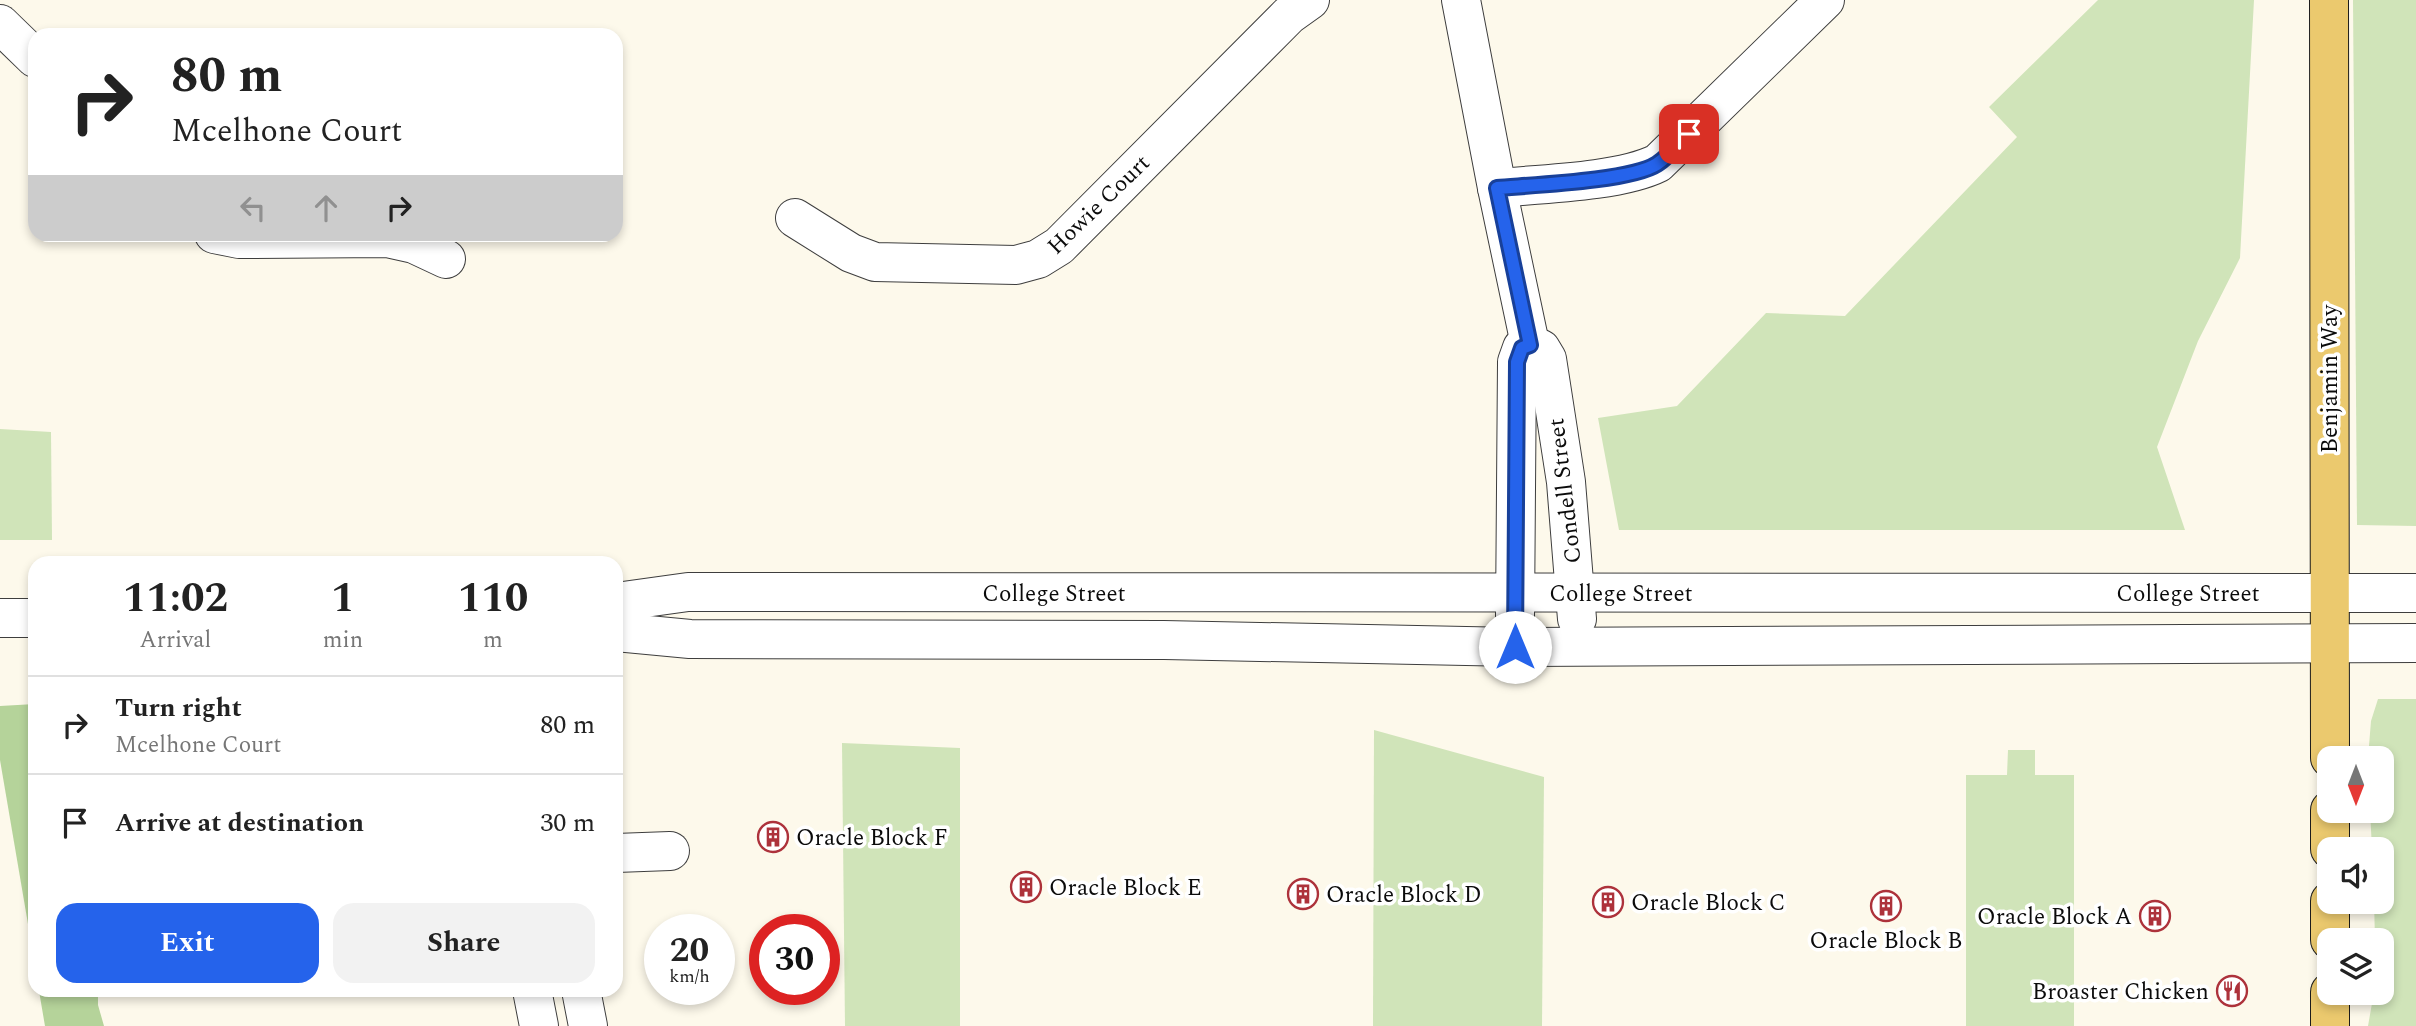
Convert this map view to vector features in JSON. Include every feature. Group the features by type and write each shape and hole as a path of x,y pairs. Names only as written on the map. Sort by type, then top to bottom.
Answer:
{"main road":[{"name":"Benjamin Way","path":"2329,0 2330,746"},
{"path":"2330,1005 2330,1026"}],"street":[{"name":"Howie Court","path":"795,218 851,253 875,262 1016,265 1038,259 1059,246 1289,16 1310,0"},
{"name":"Condell Street","path":"1461,0 1530,345"},
{"path":"1497,188 1617,175 1646,169 1658,163 1825,0"},
{"path":"0,24 28,51"},
{"path":"405,242 446,259"},
{"name":"Condell Street","path":"1515,647 1517,362 1522,348 1530,345 1541,349 1547,359 1566,482 1578,647"},
{"name":"College Street","path":"623,601 688,592 2416,593"},
{"path":"0,618 28,618"},
{"name":"College Street","path":"623,633 690,639 1164,639 1515,647 2416,643"},
{"path":"623,852 670,851"},
{"path":"533,997 539,1026"},
{"path":"582,997 588,1026"}],"green space":[{"path":"2098,0 2254,0 2240,258 2198,341 2157,447 2185,530 1619,530 1598,418 1677,406 1766,313 1845,316 2017,137 1989,107"},
{"path":"2353,0 2416,0 2416,526 2357,525"},
{"path":"0,429 51,432 52,540 0,540"},
{"path":"2378,699 2416,699 2416,1026 2368,1026 2372,1005 2394,1005 2394,928 2375,928 2374,914 2394,914 2394,837 2371,837 2371,823 2394,823 2394,746 2369,746 2371,721"},
{"path":"28,704 28,924 0,760 0,706"},
{"path":"1374,730 1544,777 1542,1026 1373,1026"},
{"path":"842,743 960,748 960,1026 845,1026"},
{"path":"2008,750 2035,750 2035,775 2074,775 2074,1026 1966,1026 1966,775 2007,775"},
{"path":"40,997 98,997 104,1026 45,1026"}],"place":[{"name":"Oracle Block F","path":"773,837"},
{"name":"Oracle Block E","path":"1026,887"},
{"name":"Oracle Block D","path":"1303,894"},
{"name":"Oracle Block C","path":"1608,902"},
{"name":"Oracle Block B","path":"1886,906"},
{"name":"Oracle Block A","path":"2155,916"},
{"name":"Broaster Chicken","path":"2232,991"}],"route":[{"path":"1515,647 1517,362 1522,348 1530,345 1497,188 1617,175 1646,169 1658,163 1689,134"}]}
